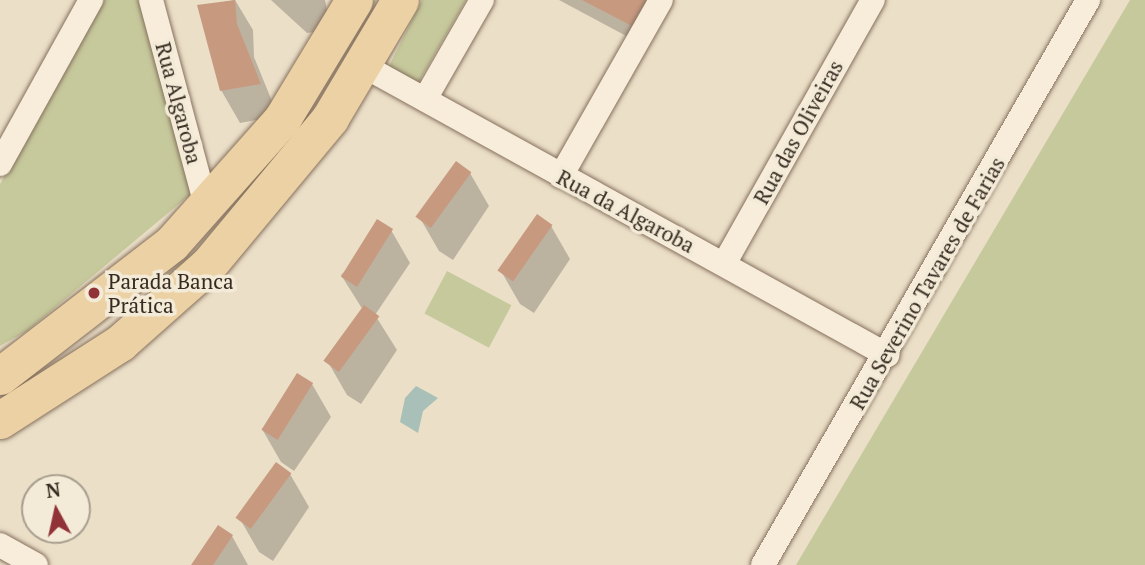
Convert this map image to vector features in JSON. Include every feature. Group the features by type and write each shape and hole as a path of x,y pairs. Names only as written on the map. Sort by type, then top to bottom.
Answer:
{"main road":[{"path":"0,376 142,271 206,205 282,119 354,0"},
{"path":"0,420 120,344 172,300 265,201 364,66 400,0"},
{"path":"233,176 229,195 234,205 265,201"}],"street":[{"path":"0,164 91,0"},
{"name":"Rua Algaroba","path":"151,0 206,205"},
{"path":"425,99 482,0"},
{"path":"561,176 661,0"},
{"name":"Rua das Oliveiras","path":"724,264 873,0"},
{"name":"Rua Severino Tavares de Farias","path":"763,565 887,355 1088,0"},
{"name":"Rua da Algaroba","path":"364,66 887,355"},
{"path":"0,545 36,565"}],"green space":[{"path":"102,0 138,0 192,193 27,331 0,346 0,184"},
{"path":"422,0 466,0 418,83 388,68"},
{"path":"1130,0 1145,0 1145,565 796,565"},
{"path":"447,271 511,305 489,348 424,313"}],"water":[{"path":"416,386 438,398 423,411 418,433 400,422 405,398"}],"building":[{"path":"235,0 237,24 261,84 220,91 197,5"},
{"path":"582,0 646,0 632,26"},
{"path":"456,161 471,172 431,228 415,217"},
{"path":"537,214 553,225 513,281 497,271"},
{"path":"377,219 393,229 357,287 341,277"},
{"path":"364,305 379,316 339,372 323,361"},
{"path":"297,373 313,383 278,440 261,430"},
{"path":"276,462 291,473 251,529 235,518"},
{"path":"218,525 233,535 213,565 191,565"}],"place":[{"name":"Parada Banca Prática","path":"94,293"}]}
